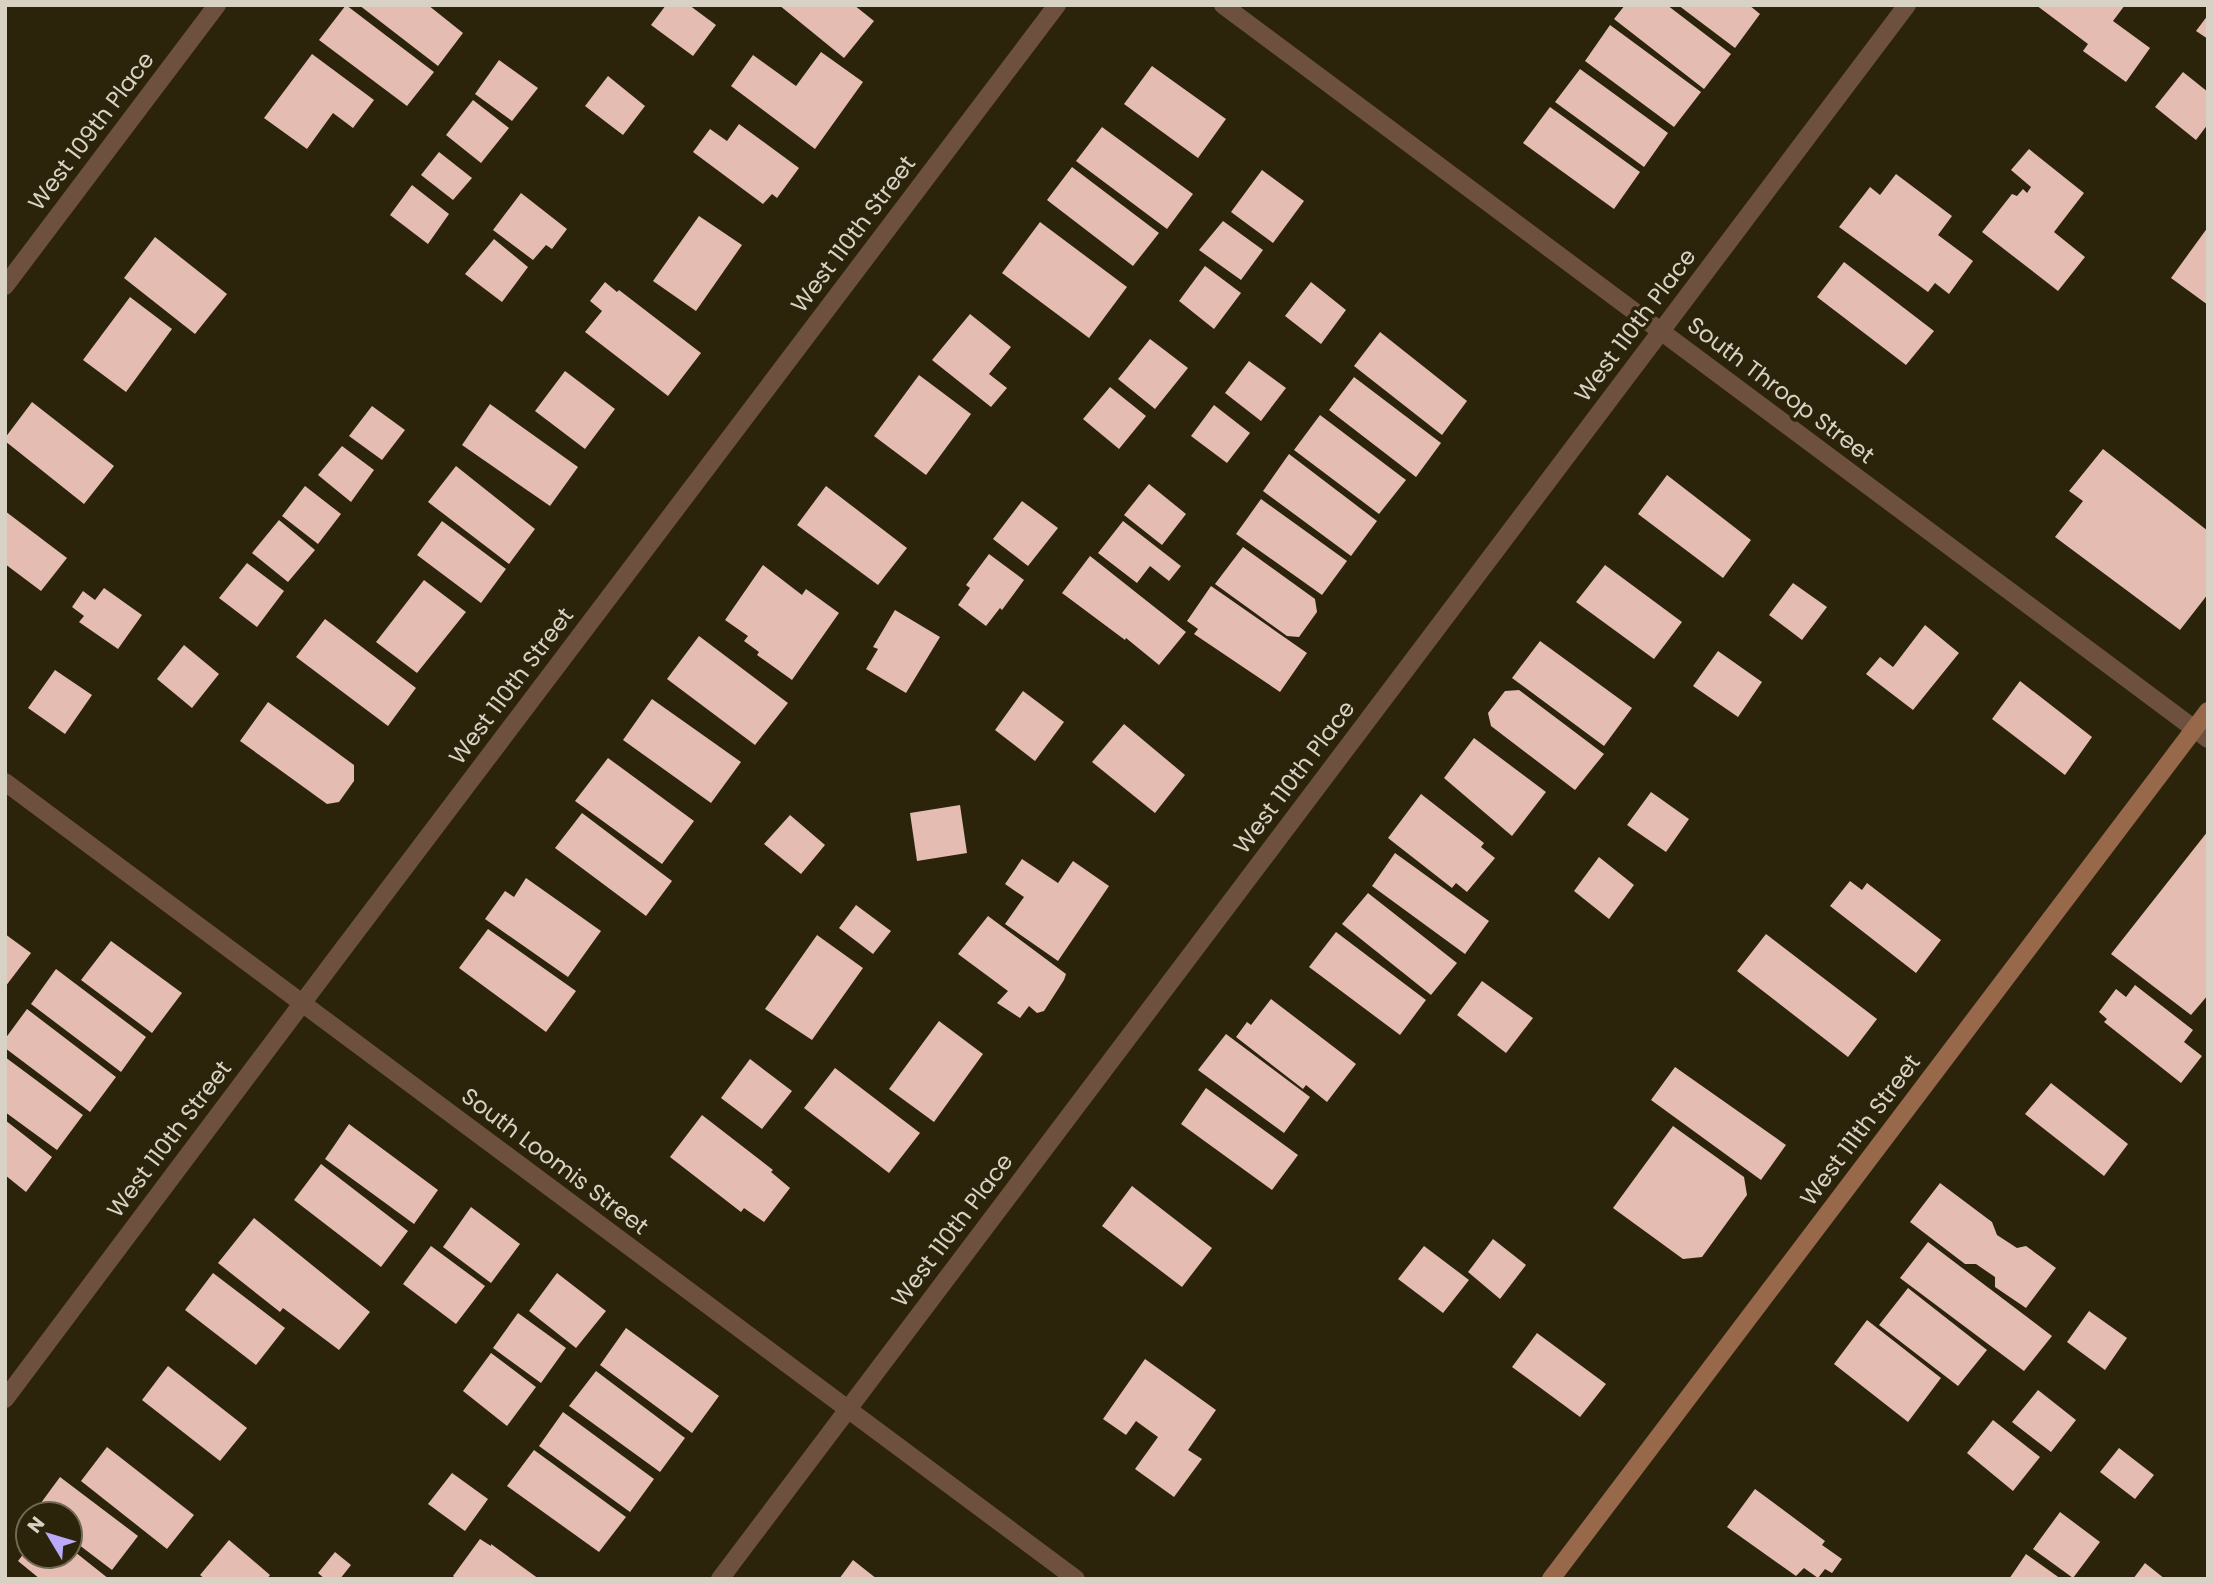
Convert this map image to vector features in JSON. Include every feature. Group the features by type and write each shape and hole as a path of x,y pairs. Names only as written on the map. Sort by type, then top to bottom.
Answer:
{"main road":[{"name":"West 111th Street","path":"1551,1579 2201,734 2208,711"}],"street":[{"name":"West 109th Place","path":"5,286 217,5"},
{"name":"West 110th Street","path":"5,1399 1057,5"},
{"name":"South Throop Street","path":"1223,5 2201,734"},
{"name":"West 110th Place","path":"720,1579 1907,5"},
{"name":"South Loomis Street","path":"5,782 1076,1579"}],"building":[{"path":"346,5 434,72 407,106 319,40"},
{"path":"359,5 428,5 463,33 438,66"},
{"path":"666,5 689,5 716,25 693,56 651,25"},
{"path":"779,5 854,5 874,21 844,58"},
{"path":"1625,5 1667,5 1731,54 1704,89 1614,19"},
{"path":"1678,5 1749,5 1760,14 1735,48"},
{"path":"2036,5 2125,5 2113,21 2150,48 2126,82 2083,51 2088,44"},
{"path":"2208,15 2208,39 2196,31"},
{"path":"1610,25 1701,92 1674,127 1585,61"},
{"path":"821,52 863,82 815,149 731,86 753,55 796,86"},
{"path":"312,54 374,100 353,128 333,113 307,149 264,118"},
{"path":"499,60 538,88 512,121 475,94"},
{"path":"1152,66 1226,119 1198,158 1124,104"},
{"path":"1580,69 1668,133 1644,167 1555,102"},
{"path":"2183,72 2208,92 2208,124 2196,140 2155,107"},
{"path":"608,76 645,106 623,135 585,106"},
{"path":"473,100 509,128 481,163 446,135"},
{"path":"1550,107 1640,172 1614,209 1523,143"},
{"path":"739,124 799,168 777,198 772,194 763,204 693,152 710,129 727,141"},
{"path":"1102,127 1193,194 1167,229 1076,161"},
{"path":"2029,149 2084,193 2054,232 2085,257 2058,291 1982,232 2012,194 2017,196 2023,189 2027,193 2031,187 2011,170"},
{"path":"439,152 472,178 453,200 421,175"},
{"path":"1072,167 1159,233 1133,266 1047,200"},
{"path":"1262,170 1304,201 1273,243 1231,212"},
{"path":"1896,174 1952,216 1938,235 1973,261 1949,294 1935,283 1928,292 1839,227 1870,187 1880,195"},
{"path":"412,185 449,214 428,244 390,215"},
{"path":"521,193 567,229 552,249 546,245 533,260 493,230"},
{"path":"699,216 742,245 696,311 653,281"},
{"path":"1223,221 1263,250 1241,280 1199,250"},
{"path":"1040,222 1127,287 1089,338 1002,273"},
{"path":"2208,227 2208,305 2171,278"},
{"path":"155,237 227,294 195,334 124,278"},
{"path":"494,239 528,267 502,302 465,274"},
{"path":"1844,262 1934,331 1906,365 1817,297"},
{"path":"1205,266 1241,293 1214,329 1179,301"},
{"path":"605,282 701,353 668,396 585,332 602,311 590,301"},
{"path":"1311,282 1346,310 1321,344 1285,316"},
{"path":"130,297 172,329 126,392 83,360"},
{"path":"970,314 1011,347 989,374 1007,388 991,407 932,360"},
{"path":"1380,332 1467,401 1442,435 1354,366"},
{"path":"1150,339 1188,368 1155,409 1118,379"},
{"path":"1249,361 1286,388 1261,421 1225,393"},
{"path":"565,371 615,409 585,449 535,411"},
{"path":"919,375 971,414 926,475 874,436"},
{"path":"1354,377 1441,443 1416,477 1329,410"},
{"path":"1110,387 1146,416 1119,449 1083,419"},
{"path":"32,402 114,466 84,504 5,441"},
{"path":"490,404 578,467 550,506 462,445"},
{"path":"1214,405 1250,433 1227,463 1191,436"},
{"path":"372,406 405,430 382,460 349,436"},
{"path":"1320,415 1406,480 1379,514 1294,450"},
{"path":"342,446 374,470 351,502 318,475"},
{"path":"2103,449 2208,531 2208,594 2180,630 2055,537 2083,501 2069,491"},
{"path":"1289,454 1377,521 1351,556 1263,491"},
{"path":"456,466 535,529 509,564 428,502"},
{"path":"1667,475 1751,540 1723,578 1638,514"},
{"path":"1149,484 1186,514 1162,545 1124,515"},
{"path":"305,486 341,514 318,544 282,516"},
{"path":"826,486 907,548 878,585 797,525"},
{"path":"1261,499 1347,561 1322,595 1236,534"},
{"path":"1022,501 1058,528 1028,566 993,539"},
{"path":"5,511 67,558 41,591 5,564"},
{"path":"279,520 315,550 288,582 252,553"},
{"path":"442,521 506,569 481,603 417,555"},
{"path":"1123,521 1181,566 1169,581 1150,566 1137,583 1098,553"},
{"path":"1243,547 1315,599 1317,612 1299,637 1287,636 1215,584"},
{"path":"989,554 1024,580 1002,610 1000,608 986,626 958,605 970,588 966,585"},
{"path":"1090,556 1186,632 1159,665 1062,593"},
{"path":"247,563 284,591 257,627 219,598"},
{"path":"763,565 802,595 806,589 839,613 792,680 757,655 759,652 744,641 748,636 725,620"},
{"path":"1605,565 1682,622 1654,659 1576,602"},
{"path":"424,580 466,612 417,673 376,642"},
{"path":"1793,583 1827,607 1802,640 1769,615"},
{"path":"1211,586 1307,653 1280,692 1194,634 1198,629 1187,621"},
{"path":"104,588 142,615 118,649 79,622 84,616 72,607 83,591 95,600"},
{"path":"895,610 940,637 906,693 866,669 878,649 873,647"},
{"path":"325,619 416,688 388,726 296,657"},
{"path":"1925,625 1959,653 1913,710 1866,674 1880,657 1893,667"},
{"path":"699,636 788,703 755,745 667,679"},
{"path":"1540,641 1632,708 1604,746 1512,678"},
{"path":"184,645 219,674 192,708 157,679"},
{"path":"1718,651 1762,682 1738,717 1693,686"},
{"path":"55,670 92,695 65,734 28,708"},
{"path":"2020,681 2092,737 2065,775 1992,719"},
{"path":"1519,690 1604,754 1575,790 1491,726 1488,713 1505,691"},
{"path":"1023,691 1064,722 1035,761 995,730"},
{"path":"652,699 741,762 711,803 623,740"},
{"path":"268,702 354,765 354,781 339,802 327,804 240,741"},
{"path":"1124,724 1185,775 1155,813 1092,762"},
{"path":"1474,738 1546,792 1512,836 1444,778"},
{"path":"608,758 694,821 662,864 575,801"},
{"path":"1651,792 1689,819 1666,852 1627,825"},
{"path":"1421,794 1484,843 1481,847 1495,858 1467,892 1456,883 1452,888 1388,838"},
{"path":"960,805 967,853 917,861 910,813"},
{"path":"582,813 672,881 646,916 555,848"},
{"path":"790,815 825,845 801,874 764,844"},
{"path":"2208,831 2208,995 2191,1015 2111,954"},
{"path":"1395,853 1489,921 1465,954 1372,886"},
{"path":"1599,857 1634,885 1609,919 1574,891"},
{"path":"1022,859 1058,883 1073,861 1109,886 1058,961 1005,924 1024,897 1005,884"},
{"path":"526,878 601,931 568,977 485,919 505,891 514,897"},
{"path":"1850,881 1862,890 1867,883 1941,940 1916,973 1830,906"},
{"path":"1368,893 1457,963 1431,995 1342,924"},
{"path":"856,905 891,931 873,954 839,928"},
{"path":"988,916 1066,974 1044,1011 1037,1013 1029,1006 1020,1018 997,1003 1008,991 958,954"},
{"path":"488,929 576,991 546,1032 459,968"},
{"path":"1336,932 1426,1000 1400,1035 1309,967"},
{"path":"5,934 31,953 5,987"},
{"path":"1766,934 1877,1019 1848,1057 1737,971"},
{"path":"817,935 863,968 812,1040 765,1009"},
{"path":"111,941 182,993 152,1033 81,980"},
{"path":"56,969 146,1037 121,1072 31,1004"},
{"path":"1482,981 1533,1018 1506,1053 1457,1015"},
{"path":"2135,985 2193,1030 2184,1042 2202,1056 2181,1083 2104,1022 2107,1019 2099,1012 2116,989 2126,997"},
{"path":"1271,999 1356,1064 1327,1102 1306,1085 1303,1089 1236,1037 1247,1022 1251,1025"},
{"path":"27,1009 116,1077 90,1112 5,1048 5,1039"},
{"path":"939,1021 983,1054 934,1122 889,1089"},
{"path":"1226,1034 1310,1097 1284,1133 1198,1070"},
{"path":"5,1057 83,1115 57,1150 5,1112"},
{"path":"750,1059 792,1091 762,1129 721,1098"},
{"path":"1675,1067 1786,1145 1761,1180 1651,1100"},
{"path":"835,1068 920,1133 889,1173 804,1108"},
{"path":"2051,1083 2128,1144 2104,1176 2025,1114"},
{"path":"1206,1088 1298,1155 1272,1190 1181,1124"},
{"path":"702,1115 773,1170 771,1172 790,1188 764,1222 744,1208 741,1212 670,1157"},
{"path":"5,1120 52,1157 26,1192 5,1175"},
{"path":"349,1124 438,1190 414,1224 325,1159"},
{"path":"1673,1126 1744,1177 1747,1195 1702,1257 1683,1259 1613,1208"},
{"path":"321,1164 408,1231 381,1267 294,1200"},
{"path":"1940,1183 1992,1222 1997,1235 2017,1248 2026,1246 2056,1268 2026,1308 1995,1287 1995,1277 1976,1264 1965,1264 1910,1222"},
{"path":"1132,1186 1212,1248 1182,1287 1102,1226"},
{"path":"471,1207 520,1244 491,1283 443,1247"},
{"path":"254,1218 370,1312 339,1350 283,1308 280,1312 218,1263"},
{"path":"1493,1239 1526,1265 1500,1299 1468,1272"},
{"path":"1928,1242 2052,1336 2024,1371 1900,1278"},
{"path":"431,1246 485,1286 456,1324 403,1284"},
{"path":"1424,1246 1469,1280 1443,1313 1398,1279"},
{"path":"213,1273 285,1328 256,1365 185,1310"},
{"path":"557,1273 606,1311 576,1348 529,1311"},
{"path":"1908,1288 1987,1350 1958,1386 1879,1325"},
{"path":"2089,1311 2127,1338 2105,1370 2067,1342"},
{"path":"518,1313 566,1348 541,1383 493,1348"},
{"path":"1867,1320 1941,1378 1908,1422 1834,1364"},
{"path":"626,1328 719,1396 692,1433 600,1365"},
{"path":"1537,1333 1606,1384 1580,1417 1512,1367"},
{"path":"491,1353 536,1387 507,1426 463,1391"},
{"path":"1145,1359 1216,1410 1188,1450 1202,1459 1174,1497 1135,1469 1158,1437 1136,1421 1126,1435 1103,1419"},
{"path":"168,1366 247,1428 220,1461 142,1400"},
{"path":"596,1371 685,1438 660,1472 569,1406"},
{"path":"2038,1390 2076,1420 2051,1452 2012,1422"},
{"path":"563,1412 654,1479 630,1512 539,1446"},
{"path":"1993,1420 2040,1457 2013,1491 1967,1453"},
{"path":"107,1447 194,1515 167,1549 81,1481"},
{"path":"2119,1448 2154,1475 2135,1499 2100,1472"},
{"path":"534,1450 626,1517 599,1552 507,1486"},
{"path":"452,1473 488,1499 465,1531 428,1504"},
{"path":"60,1477 138,1536 112,1570 84,1549 84,1500 43,1500"},
{"path":"1755,1489 1825,1541 1822,1545 1842,1559 1832,1573 1825,1569 1818,1578 1804,1568 1796,1576 1727,1527"},
{"path":"2060,1512 2100,1542 2073,1578 2033,1549"},
{"path":"480,1539 539,1579 456,1579 453,1576"},
{"path":"229,1540 270,1575 267,1579 205,1579 200,1575"},
{"path":"335,1552 351,1565 340,1579 325,1579 318,1573"},
{"path":"2026,1554 2061,1579 2009,1579"},
{"path":"84,1559 109,1579 40,1579 29,1570 84,1570"},
{"path":"853,1560 877,1579 839,1579"},
{"path":"2145,1563 2165,1579 2133,1579"}]}
